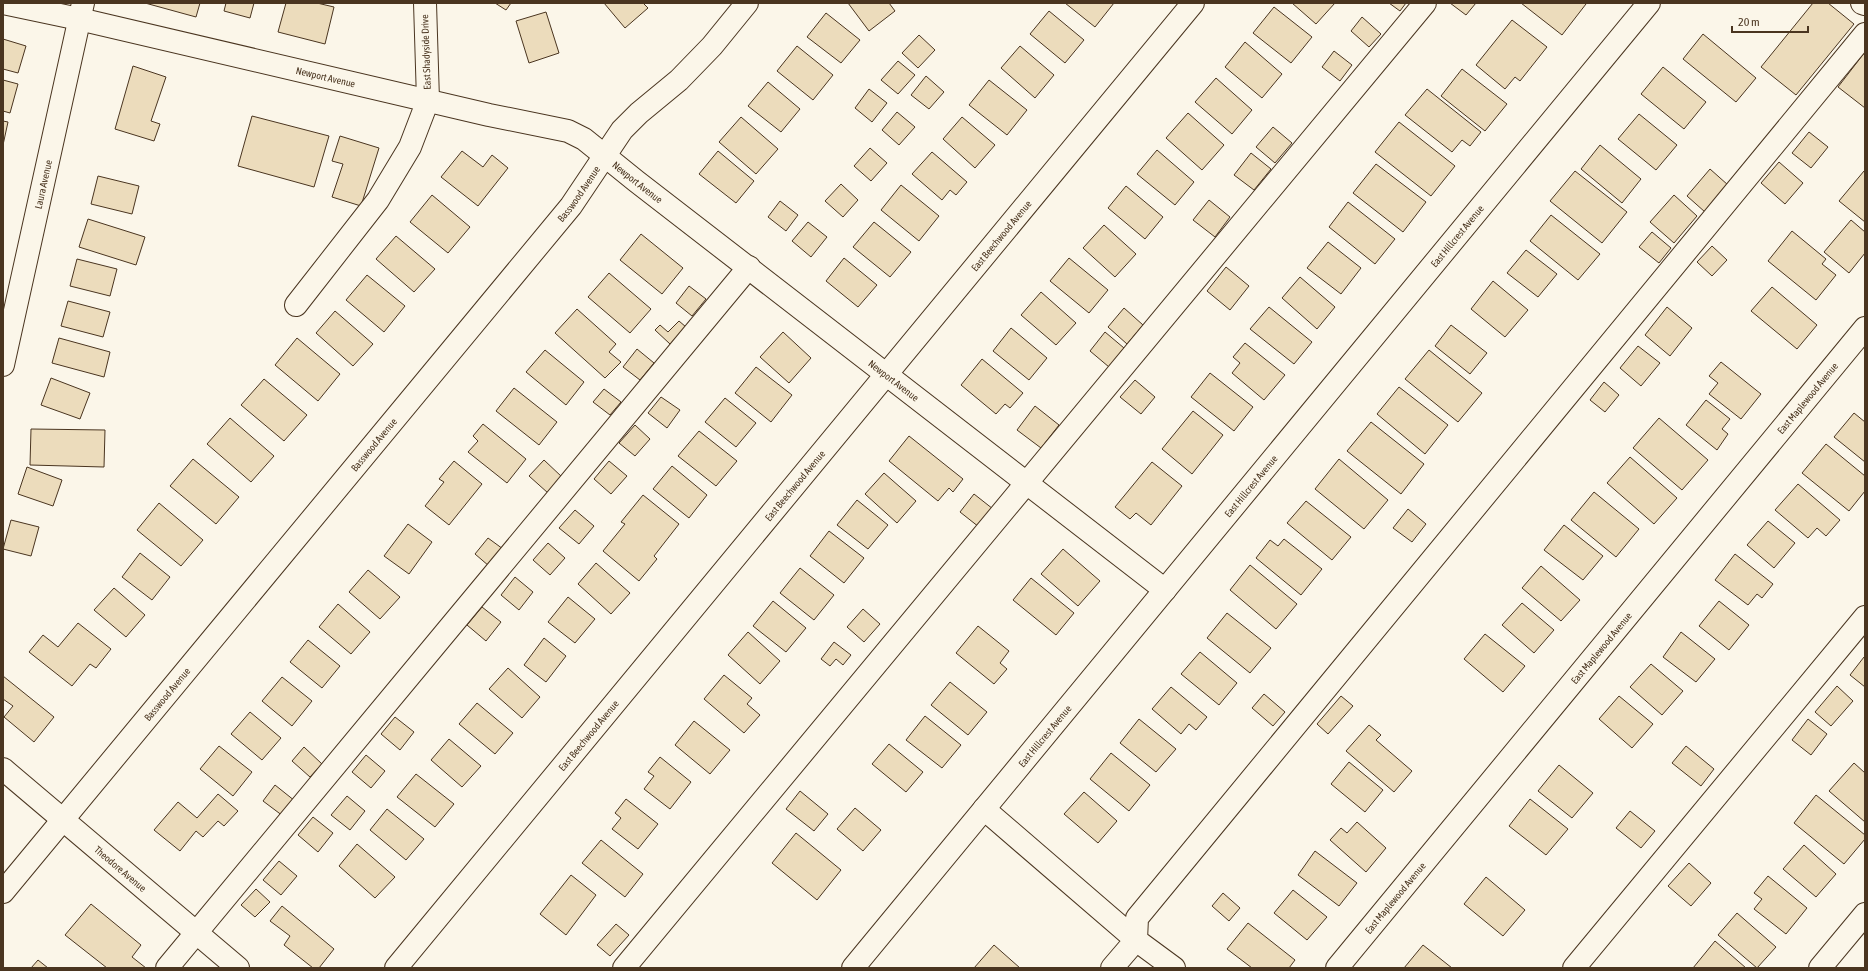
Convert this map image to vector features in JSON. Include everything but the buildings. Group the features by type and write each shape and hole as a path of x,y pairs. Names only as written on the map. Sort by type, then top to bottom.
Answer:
{"street":[{"name":"East Shadyside Drive","path":"425,3 428,100"},
{"name":"Basswood Avenue","path":"3,892 571,206 604,154 622,130 639,113 679,80 712,46 747,3"},
{"name":"East Beechwood Avenue","path":"396,968 1193,3"},
{"path":"624,968 1425,3"},
{"name":"East Hillcrest Avenue","path":"853,968 1649,3"},
{"name":"Newport Avenue","path":"3,4 81,11 428,100 568,131 584,139 886,375 1165,590"},
{"name":"Laura Avenue","path":"3,366 81,11"},
{"path":"1112,968 1136,940 1137,918 1865,34"},
{"path":"296,305 378,200 410,147 428,100"},
{"path":"166,968 749,267"},
{"name":"East Maplewood Avenue","path":"1337,968 1865,328"},
{"path":"1574,968 1865,617"},
{"name":"Theodore Avenue","path":"3,769 238,968"},
{"path":"984,809 1136,940 1174,968"},
{"path":"1820,968 1865,914"}]}
